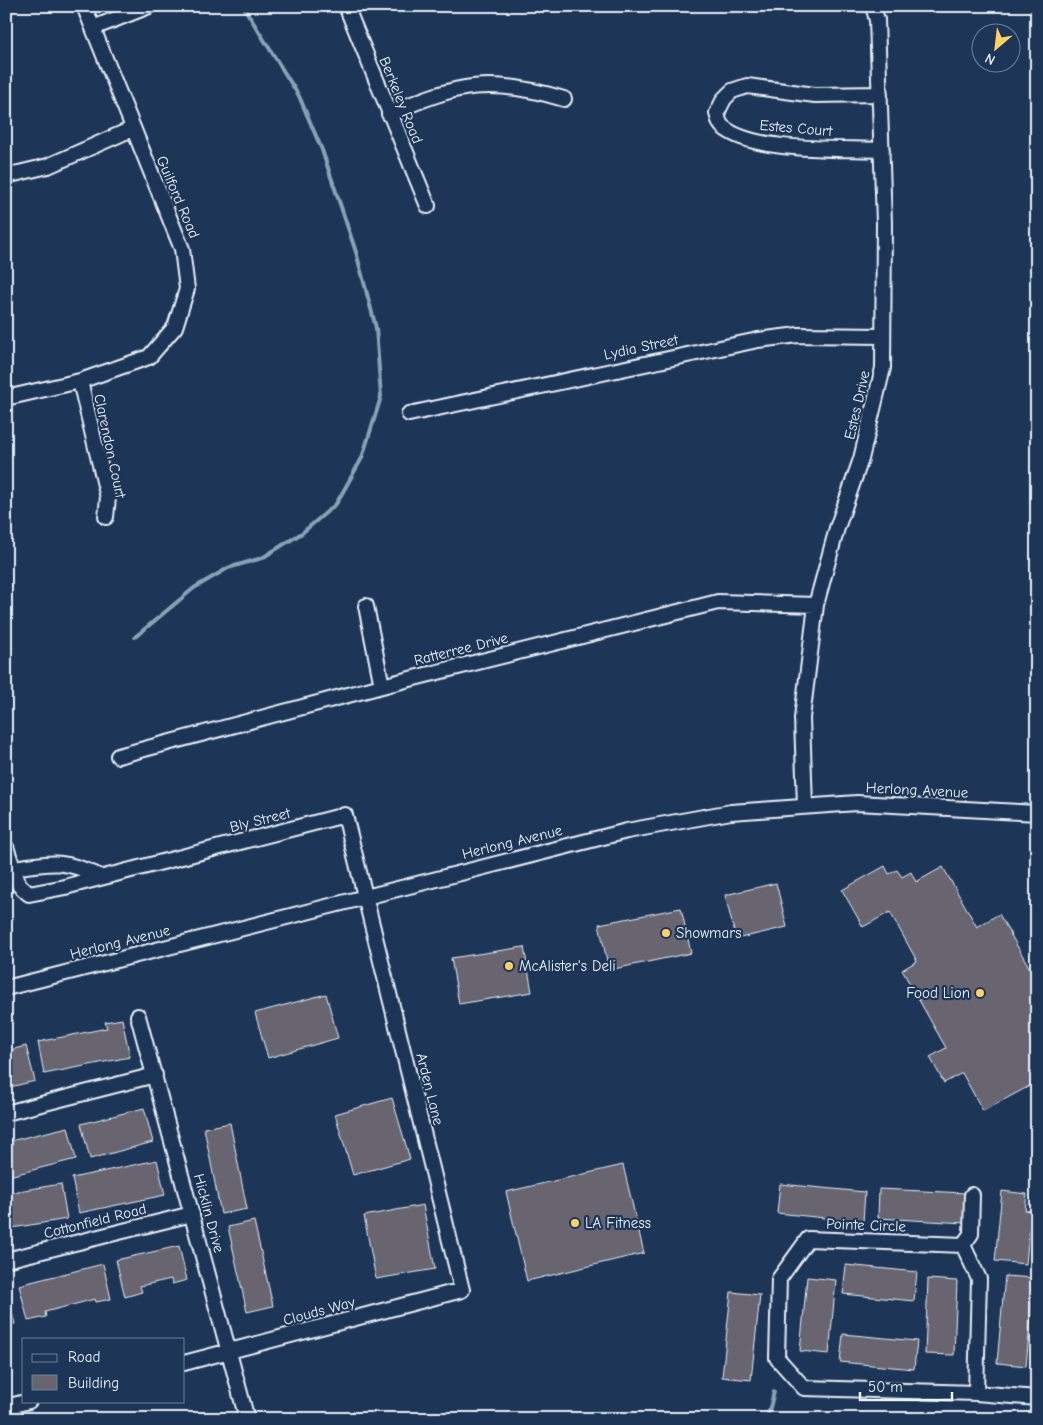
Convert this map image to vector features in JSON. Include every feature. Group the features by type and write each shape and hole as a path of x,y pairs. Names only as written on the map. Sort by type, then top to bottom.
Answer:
{"street":[{"name":"Guilford Road","path":"6,398 80,382 149,357 175,327 187,289 182,249 84,6"},
{"path":"93,28 149,6"},
{"name":"Berkeley Road","path":"346,6 428,206"},
{"name":"Estes Drive","path":"805,806 802,718 816,605 872,417 883,368 884,223 882,150 878,20 873,6"},
{"path":"389,114 418,101 467,86 504,85 537,91 564,99"},
{"name":"Estes Court","path":"880,94 815,95 747,86 732,91 724,99 716,113 721,126 738,136 760,143 882,150"},
{"path":"6,176 48,166 132,129"},
{"name":"Lydia Street","path":"409,414 758,340 798,335 883,336"},
{"name":"Clarendon Court","path":"80,382 108,498 106,517"},
{"name":"Ratterree Drive","path":"118,756 382,686 718,602 816,605"},
{"path":"366,606 382,686"},
{"name":"Herlong Avenue","path":"6,988 627,831 731,812 857,803 1037,813"},
{"name":"Bly Street","path":"6,846 19,885 29,894 345,815 366,896"},
{"path":"13,868 48,862 64,862 79,866 101,877"},
{"name":"Arden Lane","path":"366,896 462,1290"},
{"name":"Hicklin Drive","path":"138,1016 247,1419"},
{"path":"6,1113 155,1075"},
{"path":"972,1195 971,1234 963,1245 979,1279 976,1393"},
{"name":"Cottonfield Road","path":"6,1260 192,1214"},
{"name":"Pointe Circle","path":"963,1245 808,1239 779,1279 777,1358 804,1388 976,1393 1037,1398"},
{"name":"Clouds Way","path":"185,1363 462,1290"},
{"path":"6,1407 25,1402"}],"building":[{"path":"885,866 889,874 897,870 902,877 911,872 916,882 943,867 977,927 999,914 1037,981 1037,1082 983,1111 962,1073 944,1083 930,1057 946,1048 902,970 917,961 890,912 863,927 842,890"},
{"path":"776,883 787,927 736,939 725,895"},
{"path":"681,908 691,953 609,970 599,924"},
{"path":"524,947 532,992 459,1004 451,958"},
{"path":"326,994 338,1038 268,1058 255,1013"},
{"path":"122,1019 130,1057 44,1074 38,1042 107,1028 105,1022"},
{"path":"26,1046 35,1081 6,1088 6,1051"},
{"path":"392,1098 410,1159 353,1175 335,1114"},
{"path":"144,1108 153,1142 90,1159 81,1124"},
{"path":"230,1123 247,1209 221,1214 204,1128"},
{"path":"68,1127 76,1159 9,1176 10,1180 6,1181 6,1142"},
{"path":"157,1160 165,1195 79,1213 72,1178"},
{"name":"LA Fitness","path":"623,1165 644,1253 527,1281 506,1192"},
{"path":"61,1184 67,1219 6,1229 6,1193"},
{"path":"780,1184 865,1192 863,1222 777,1213"},
{"path":"879,1189 966,1193 965,1223 878,1218"},
{"path":"1002,1191 1027,1194 1025,1210 1031,1211 1026,1264 995,1261"},
{"path":"423,1205 435,1269 376,1279 364,1216"},
{"path":"254,1221 273,1306 247,1312 228,1227"},
{"path":"179,1246 187,1280 172,1284 171,1279 140,1286 142,1292 125,1297 116,1260"},
{"path":"103,1264 111,1299 96,1302 95,1299 45,1312 46,1317 28,1321 19,1285"},
{"path":"846,1265 917,1272 914,1301 843,1294"},
{"path":"1005,1276 1034,1278 1026,1366 997,1363"},
{"path":"807,1277 836,1280 829,1354 800,1351"},
{"path":"928,1279 957,1281 954,1355 925,1354"},
{"path":"6,1290 15,1324 6,1326"},
{"path":"731,1292 760,1295 751,1380 722,1377"},
{"path":"843,1334 917,1341 914,1369 840,1362"}],"waterway":[{"path":"135,637 194,588 228,568 262,558 302,533 336,504 362,458 381,397 376,328 356,252 322,150 299,96 243,6"},
{"path":"767,1419 774,1392"}],"place":[{"name":"Showmars","path":"666,933"},
{"name":"McAlister's Deli","path":"509,966"},
{"name":"Food Lion","path":"980,993"},
{"name":"LA Fitness","path":"575,1223"}]}
